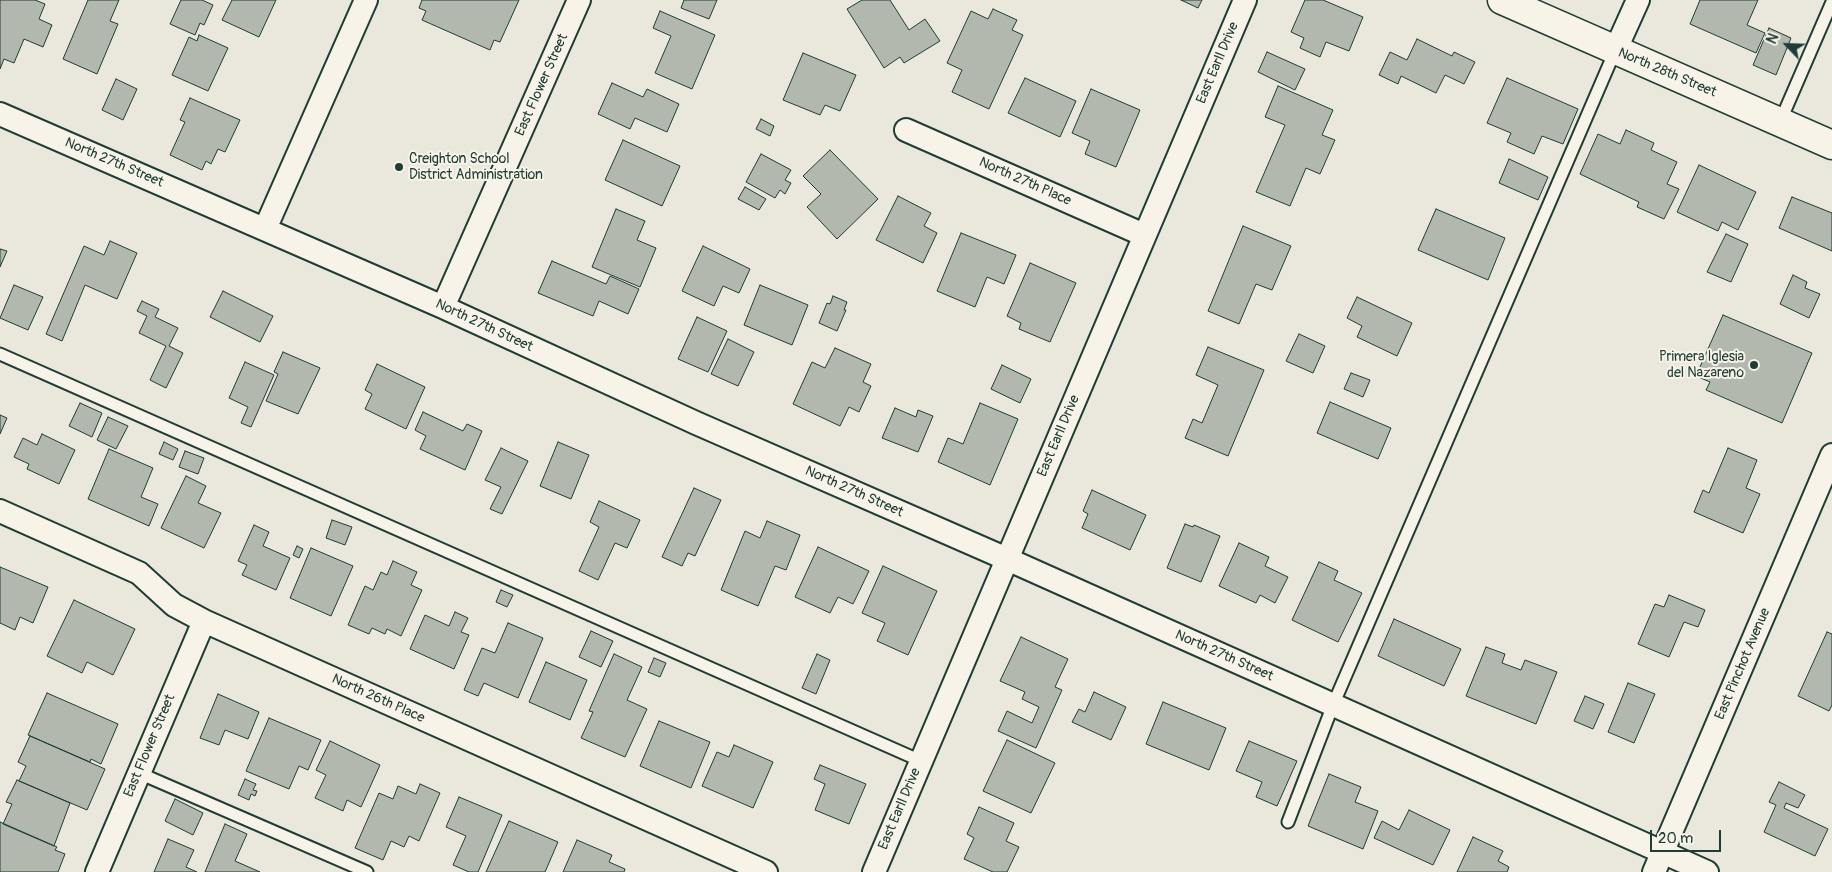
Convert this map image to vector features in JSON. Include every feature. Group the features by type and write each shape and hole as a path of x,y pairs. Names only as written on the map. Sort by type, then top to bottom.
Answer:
{"street":[{"path":"265,229 366,0"},
{"name":"East Flower Street","path":"443,307 579,0"},
{"name":"East Earll Drive","path":"874,872 1245,0"},
{"name":"North 28th Street","path":"1502,0 1832,145"},
{"path":"1616,51 1638,0"},
{"name":"North 27th Street","path":"0,114 443,307 696,423 1007,559 1333,706 1658,862 1706,872"},
{"name":"North 27th Place","path":"906,130 1144,235"},
{"name":"East Pinchot Avenue","path":"1658,862 1832,456"},
{"name":"North 26th Place","path":"0,511 140,573 174,605 204,621 766,872"},
{"name":"East Flower Street","path":"97,872 204,621"}],"lane":[{"path":"1780,122 1832,2"},
{"path":"1288,822 1333,706 1616,51"},
{"path":"0,354 921,761"},
{"path":"139,773 367,872"}],"building":[{"path":"0,0 35,0 45,4 39,19 52,25 43,47 24,39 14,63 4,59 0,69"},
{"path":"88,0 119,0 110,21 118,24 97,74 63,59"},
{"path":"181,0 202,0 213,5 204,25 200,23 195,35 170,24"},
{"path":"232,0 276,0 259,37 222,20"},
{"path":"422,0 519,0 500,42 494,40 490,50 422,20 426,11 419,8"},
{"path":"684,0 717,0 709,19 681,8"},
{"path":"862,0 890,0 909,30 925,19 940,41 904,63 900,57 884,68 847,9"},
{"path":"1181,0 1202,0 1198,8"},
{"path":"1305,0 1323,0 1363,17 1349,51 1326,42 1320,57 1300,48 1304,38 1291,32"},
{"path":"1700,0 1758,0 1747,25 1765,33 1756,53 1690,24"},
{"path":"993,9 1017,20 1012,30 1023,35 989,109 952,92 962,70 947,63 971,11 988,19"},
{"path":"660,11 715,35 692,89 655,73 671,36 653,28"},
{"path":"1769,28 1791,38 1776,75 1753,65"},
{"path":"199,35 228,48 208,91 172,75 189,37 197,41"},
{"path":"1417,39 1452,56 1454,52 1475,62 1464,84 1445,75 1436,93 1401,76 1398,84 1379,75 1390,52 1407,60"},
{"path":"1267,52 1305,69 1295,90 1258,72"},
{"path":"803,53 856,75 840,111 825,105 820,115 783,100"},
{"path":"1025,78 1076,101 1060,137 1008,113"},
{"path":"1507,78 1578,109 1563,144 1542,136 1534,154 1507,142 1511,133 1487,123"},
{"path":"116,79 137,89 123,120 102,110"},
{"path":"612,83 643,97 647,89 679,104 667,132 635,118 630,129 598,114"},
{"path":"1278,86 1333,110 1322,135 1335,140 1320,174 1306,168 1290,206 1256,192 1285,125 1265,117"},
{"path":"1091,89 1140,110 1116,167 1085,154 1090,141 1072,133"},
{"path":"190,98 240,120 225,152 218,149 211,164 206,161 202,170 170,155 185,122 180,120"},
{"path":"761,119 774,126 770,136 756,129"},
{"path":"1626,130 1654,143 1651,150 1677,162 1667,184 1679,189 1664,219 1637,207 1639,202 1580,174 1598,134 1620,144"},
{"path":"623,140 680,166 662,206 605,180"},
{"path":"830,150 878,199 837,239 807,207 821,194 803,176"},
{"path":"761,154 791,170 785,180 791,183 785,194 780,190 775,198 746,182"},
{"path":"1509,159 1548,177 1538,200 1499,183"},
{"path":"1699,165 1756,192 1738,230 1722,222 1718,231 1677,212"},
{"path":"745,187 766,199 759,210 738,199"},
{"path":"898,196 931,213 924,226 937,233 923,263 876,240"},
{"path":"1792,197 1832,213 1832,251 1779,228"},
{"path":"616,209 645,221 637,240 656,248 640,287 592,267"},
{"path":"1436,209 1505,238 1488,280 1418,250"},
{"path":"1243,226 1291,246 1272,290 1256,284 1239,324 1208,311"},
{"path":"961,233 1016,255 1004,284 987,277 975,307 937,291"},
{"path":"1726,234 1748,244 1731,282 1707,272"},
{"path":"110,241 137,253 117,299 85,285 62,341 46,334 84,246 104,255"},
{"path":"703,246 750,269 739,293 723,286 714,306 682,291"},
{"path":"0,249 7,251 0,267"},
{"path":"552,261 606,284 610,276 639,289 628,314 599,301 593,316 538,293"},
{"path":"1030,263 1076,283 1050,342 1019,329 1021,323 1007,316"},
{"path":"1793,275 1807,282 1805,288 1820,294 1809,318 1780,304"},
{"path":"14,285 43,297 28,330 0,318"},
{"path":"760,285 808,305 792,345 744,325"},
{"path":"223,291 273,316 260,342 210,317"},
{"path":"833,296 847,302 844,310 846,310 837,331 819,323 827,303 830,304"},
{"path":"1357,297 1412,323 1397,356 1357,337 1362,326 1347,318"},
{"path":"142,301 159,309 155,317 178,328 169,346 183,353 166,388 150,380 166,346 139,333 147,316 137,311"},
{"name":"Primera Iglesia del Nazareno","path":"1723,315 1812,353 1782,423 1706,390 1710,382 1696,376"},
{"path":"697,317 727,331 708,372 678,359"},
{"path":"1299,334 1325,346 1313,373 1286,361"},
{"path":"728,339 754,352 738,386 711,374"},
{"path":"1208,347 1264,370 1228,456 1185,438 1193,419 1202,423 1218,385 1196,375"},
{"path":"835,348 871,364 863,382 871,386 859,412 849,407 840,426 793,404 812,362 825,368"},
{"path":"283,352 320,368 298,414 266,401 278,374 274,372"},
{"path":"245,362 274,375 251,427 241,423 248,407 229,398"},
{"path":"377,364 425,387 406,429 365,409 372,394 365,390"},
{"path":"1002,365 1031,379 1020,403 991,389"},
{"path":"1351,373 1370,380 1363,397 1344,389"},
{"path":"1330,402 1391,428 1378,459 1317,433"},
{"path":"80,403 102,413 92,437 69,426"},
{"path":"980,403 1018,419 990,485 938,462 948,438 963,444"},
{"path":"895,408 916,417 918,410 933,416 918,452 882,438"},
{"path":"423,412 463,431 467,424 482,431 465,470 420,449 426,436 415,430"},
{"path":"0,415 7,418 0,434"},
{"path":"108,417 128,426 116,449 97,440"},
{"path":"42,434 75,450 59,484 27,469 29,464 14,457 23,438 37,445"},
{"path":"164,442 178,449 173,460 159,454"},
{"path":"558,442 589,455 571,499 540,486"},
{"path":"501,448 528,461 502,514 490,509 501,487 485,480"},
{"path":"1728,448 1757,460 1746,488 1760,494 1743,533 1694,512 1703,490 1709,493"},
{"path":"109,449 153,468 141,497 158,504 149,526 88,499"},
{"path":"185,451 204,458 198,474 179,467"},
{"path":"186,476 206,486 198,503 221,513 204,548 161,528"},
{"path":"694,488 721,500 695,556 688,553 682,566 662,557"},
{"path":"1092,490 1146,515 1130,550 1082,528 1088,514 1083,511"},
{"path":"599,501 640,520 627,548 615,543 598,580 579,571 599,527 590,522"},
{"path":"332,520 352,527 345,545 326,538"},
{"path":"767,521 800,535 786,570 775,566 758,606 721,590 745,531 760,538"},
{"path":"1185,524 1193,527 1194,525 1220,536 1201,582 1167,568"},
{"path":"254,525 269,532 263,546 290,558 276,590 242,575 247,565 238,561"},
{"path":"1239,543 1269,557 1265,566 1288,577 1275,603 1260,595 1256,603 1219,586"},
{"path":"297,546 303,549 299,558 293,555"},
{"path":"818,547 869,571 853,604 838,597 830,613 795,597"},
{"path":"311,548 353,566 331,616 290,598"},
{"path":"393,561 417,572 411,585 422,590 401,636 387,629 385,634 372,628 369,634 348,625 365,586 373,590 381,572 387,575"},
{"path":"1319,562 1338,571 1334,580 1362,593 1338,642 1292,620"},
{"path":"883,566 937,591 908,655 877,641 885,623 862,613"},
{"path":"0,567 48,587 33,623 20,617 15,630 0,623"},
{"path":"501,590 513,595 507,607 496,602"},
{"path":"1669,595 1705,610 1698,627 1684,622 1669,657 1638,644 1655,604 1664,607"},
{"path":"74,600 135,629 113,675 87,662 82,673 47,656"},
{"path":"455,612 468,618 461,632 469,635 454,669 410,649 425,615 449,626"},
{"path":"1394,619 1461,649 1444,686 1378,656"},
{"path":"508,623 543,638 518,698 484,683 478,696 464,690 482,648 495,653"},
{"path":"591,631 613,641 601,667 579,657"},
{"path":"1827,632 1832,634 1832,705 1829,711 1798,696"},
{"path":"1021,637 1068,659 1055,687 1062,690 1036,748 998,731 1007,711 1032,723 1039,707 1022,699 1025,692 1000,681"},
{"path":"1486,647 1505,654 1502,663 1521,670 1525,660 1557,672 1536,724 1466,696"},
{"path":"614,654 642,667 627,700 647,709 625,757 581,738 593,712 589,711"},
{"path":"817,654 830,660 816,694 802,688"},
{"path":"654,658 666,663 660,677 648,672"},
{"path":"546,662 587,680 570,720 529,702"},
{"path":"1628,683 1655,694 1634,743 1608,732"},
{"path":"1094,692 1126,707 1111,740 1072,722 1079,709 1085,712"},
{"path":"47,693 118,724 101,764 91,759 90,762 28,735"},
{"path":"218,694 259,712 248,739 225,730 219,745 200,738"},
{"path":"1585,696 1604,704 1593,729 1574,721"},
{"path":"1163,702 1226,728 1209,770 1146,744"},
{"path":"269,718 321,740 308,770 299,766 289,789 246,771"},
{"path":"659,721 710,742 691,788 640,766"},
{"path":"30,736 105,769 87,810 19,781 26,766 18,762"},
{"path":"1007,740 1055,763 1031,813 983,791"},
{"path":"330,741 380,765 361,807 347,800 343,811 315,798 326,775 316,770"},
{"path":"1249,741 1297,761 1277,806 1256,797 1262,782 1236,771"},
{"path":"734,745 773,762 753,808 702,786 717,752 729,757"},
{"path":"820,765 866,784 849,824 815,810 825,784 814,779"},
{"path":"1329,774 1361,787 1355,802 1378,811 1363,849 1308,826"},
{"path":"245,779 256,784 253,790 257,791 255,796 251,794 249,800 238,795"},
{"path":"17,780 70,803 54,846 3,824 12,804 6,802"},
{"path":"1779,782 1805,795 1798,808 1786,803 1784,808 1828,829 1815,856 1764,832 1776,805 1769,802"},
{"path":"420,784 440,793 419,841 409,836 404,847 391,841 383,860 355,848 379,793 393,799 398,786 416,794"},
{"path":"459,797 502,815 478,872 469,872 453,865 466,836 446,827"},
{"path":"175,799 203,813 193,835 165,821"},
{"path":"979,807 1014,823 1006,841 1019,847 1007,872 993,872 964,859 974,838 967,834"},
{"path":"1409,810 1450,830 1433,865 1374,838 1382,821 1399,830"},
{"path":"509,821 558,842 545,872 486,872"},
{"path":"0,822 57,847 55,850 65,854 58,872 0,872"},
{"path":"225,824 247,834 235,861 260,872 205,872"},
{"path":"1473,837 1503,851 1498,861 1509,867 1507,872 1457,872"},
{"path":"168,839 194,850 186,867 197,872 154,872"},
{"path":"577,840 612,855 609,862 625,869 624,872 563,872"}],"place":[{"name":"Creighton School District Administration","path":"399,167"},
{"name":"Primera Iglesia del Nazareno","path":"1754,365"}]}
